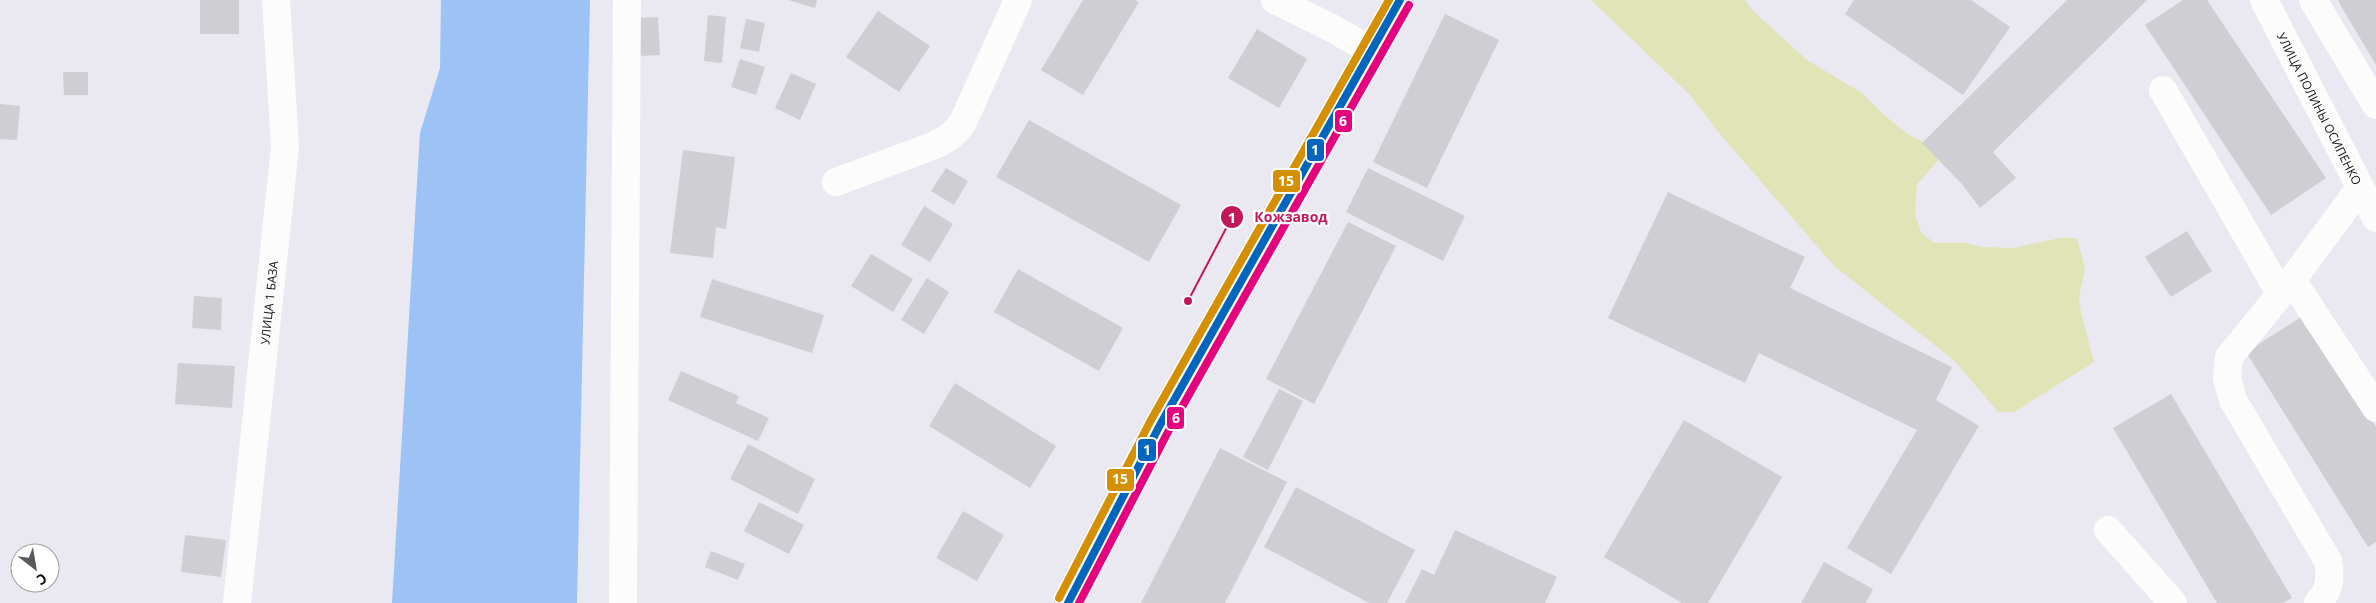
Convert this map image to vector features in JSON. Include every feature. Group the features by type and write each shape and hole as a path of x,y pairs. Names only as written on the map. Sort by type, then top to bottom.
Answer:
{"main road":[{"path":"1068,603 1160,424 1400,0"}],"street":[{"name":"УЛИЦА 1 БАЗА","path":"237,603 285,147 276,0"},
{"path":"623,603 627,0"},
{"path":"836,182 945,141 956,133 963,122 1018,0"},
{"path":"1274,0 1328,26 1372,51"},
{"name":"УЛИЦА ПОЛИНЫ ОСИПЕНКО","path":"2264,0 2376,218"},
{"path":"2313,0 2376,105"},
{"path":"2163,90 2286,287 2376,408"},
{"path":"2318,603 2324,596 2331,579 2328,561 2233,400 2227,378 2229,357 2286,287 2360,188"},
{"path":"2108,530 2157,597"}],"green space":[{"path":"1591,0 1745,0 1751,9 1807,60 1862,93 1883,114 1909,135 1934,147 1938,161 1917,184 1915,214 1921,232 1934,243 1966,243 1982,247 2013,248 2060,238 2077,238 2085,268 2079,297 2081,313 2094,362 2014,412 1998,412 1955,361 1834,266 1721,135 1689,94"}],"water":[{"path":"441,0 590,0 577,603 392,603 420,133 440,68"}],"building":[{"path":"200,0 239,0 239,34 200,34"},
{"path":"788,0 817,0 815,8"},
{"path":"1083,0 1135,0 1139,2 1083,95 1041,70"},
{"path":"1854,0 1971,0 2010,27 1963,95 1845,14"},
{"path":"2067,0 2147,0 1993,152 2016,178 1980,208 1961,183 1922,143"},
{"path":"2183,0 2207,0 2326,178 2271,215 2145,25"},
{"path":"2376,0 2376,65 2338,1"},
{"path":"878,11 930,46 899,92 846,57"},
{"path":"1445,14 1499,40 1427,188 1373,162"},
{"path":"708,15 726,17 722,63 704,61"},
{"path":"658,17 660,55 640,56 638,18"},
{"path":"746,19 765,23 759,52 740,48"},
{"path":"1257,29 1307,59 1279,108 1228,78"},
{"path":"740,59 765,67 756,95 731,87"},
{"path":"63,72 88,72 88,95 64,95"},
{"path":"791,73 816,84 800,120 775,108"},
{"path":"0,104 20,106 17,140 0,139"},
{"path":"1029,120 1181,205 1149,262 996,177"},
{"path":"683,150 735,157 726,229 716,227 713,258 670,253"},
{"path":"946,168 968,181 954,205 931,191"},
{"path":"1368,168 1465,216 1443,261 1346,212"},
{"path":"1668,192 1805,257 1790,288 1952,367 1936,400 1979,426 1891,574 1847,548 1917,430 1759,353 1745,383 1608,318"},
{"path":"924,206 953,224 930,262 901,245"},
{"path":"1348,222 1396,246 1314,404 1266,379"},
{"path":"2187,231 2212,271 2171,297 2145,257"},
{"path":"871,254 913,279 893,312 851,286"},
{"path":"1018,269 1123,328 1099,371 994,312"},
{"path":"927,278 949,292 924,334 901,320"},
{"path":"712,279 824,315 812,353 700,317"},
{"path":"194,296 222,298 221,330 192,328"},
{"path":"2306,314 2376,427 2376,542 2368,547 2246,352"},
{"path":"178,363 235,366 232,408 175,404"},
{"path":"681,371 739,396 736,403 769,418 758,441 668,400"},
{"path":"955,383 1056,446 1030,488 929,426"},
{"path":"1279,389 1303,401 1268,470 1243,457"},
{"path":"2171,394 2292,598 2283,603 2217,603 2113,428"},
{"path":"1684,420 1782,477 1708,603 1682,603 1604,557"},
{"path":"748,444 815,479 798,514 730,479"},
{"path":"1220,448 1287,482 1225,603 1141,603"},
{"path":"1296,487 1415,550 1387,603 1369,603 1264,547"},
{"path":"759,502 804,525 789,554 744,531"},
{"path":"963,511 1004,535 977,581 936,558"},
{"path":"1455,530 1557,577 1545,603 1405,603 1422,569 1434,575"},
{"path":"185,535 226,540 221,577 181,572"},
{"path":"711,551 745,564 738,580 705,567"},
{"path":"1824,562 1873,589 1866,603 1801,603"}],"transit line":[{"name":"15","path":"1059,598 1151,420 1389,0"},
{"name":"1","path":"1068,603 1160,425 1400,0"},
{"name":"6","path":"1079,603 1169,430 1409,5"}],"place":[{"name":"Кожзавод","path":"1188,301"}]}
